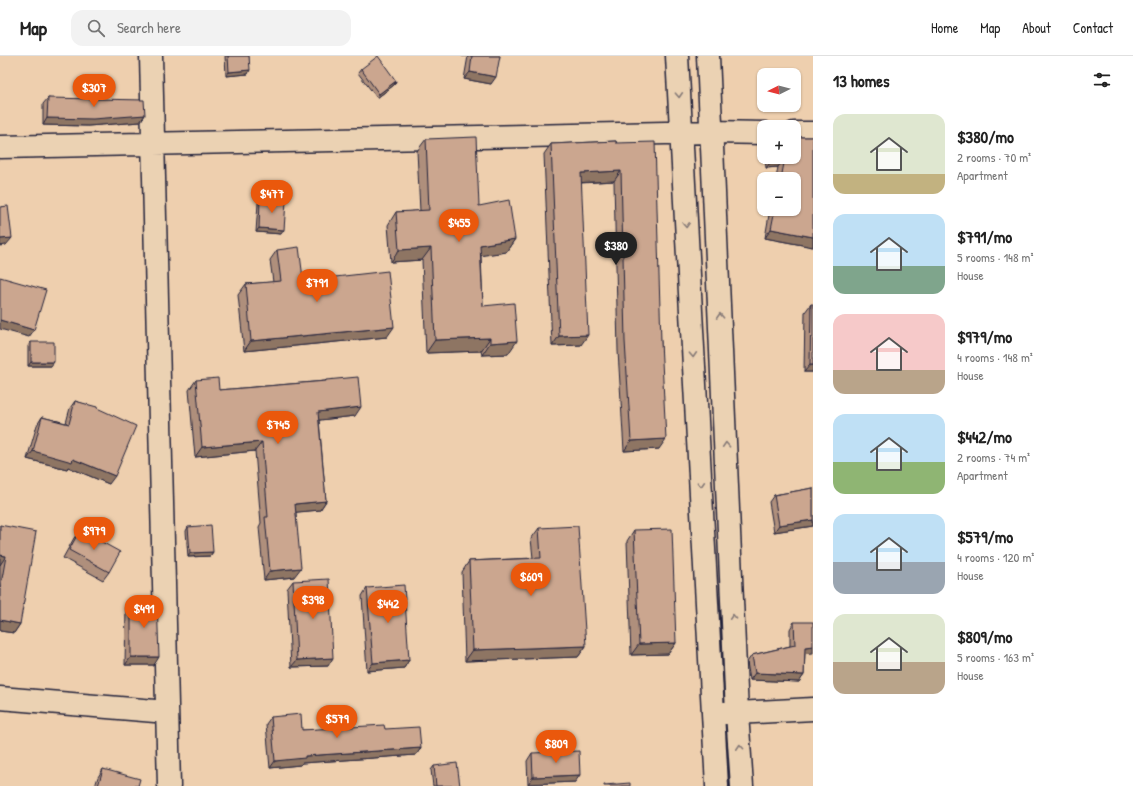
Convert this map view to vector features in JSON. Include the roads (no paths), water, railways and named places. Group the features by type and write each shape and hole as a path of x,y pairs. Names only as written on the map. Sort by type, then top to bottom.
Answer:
{"street":[{"path":"151,56 169,786"},
{"path":"677,56 717,786"},
{"path":"708,56 742,786"},
{"path":"0,147 712,132 757,133"},
{"path":"801,133 813,133"},
{"path":"0,698 167,712"},
{"path":"713,712 738,713 813,709"}]}
